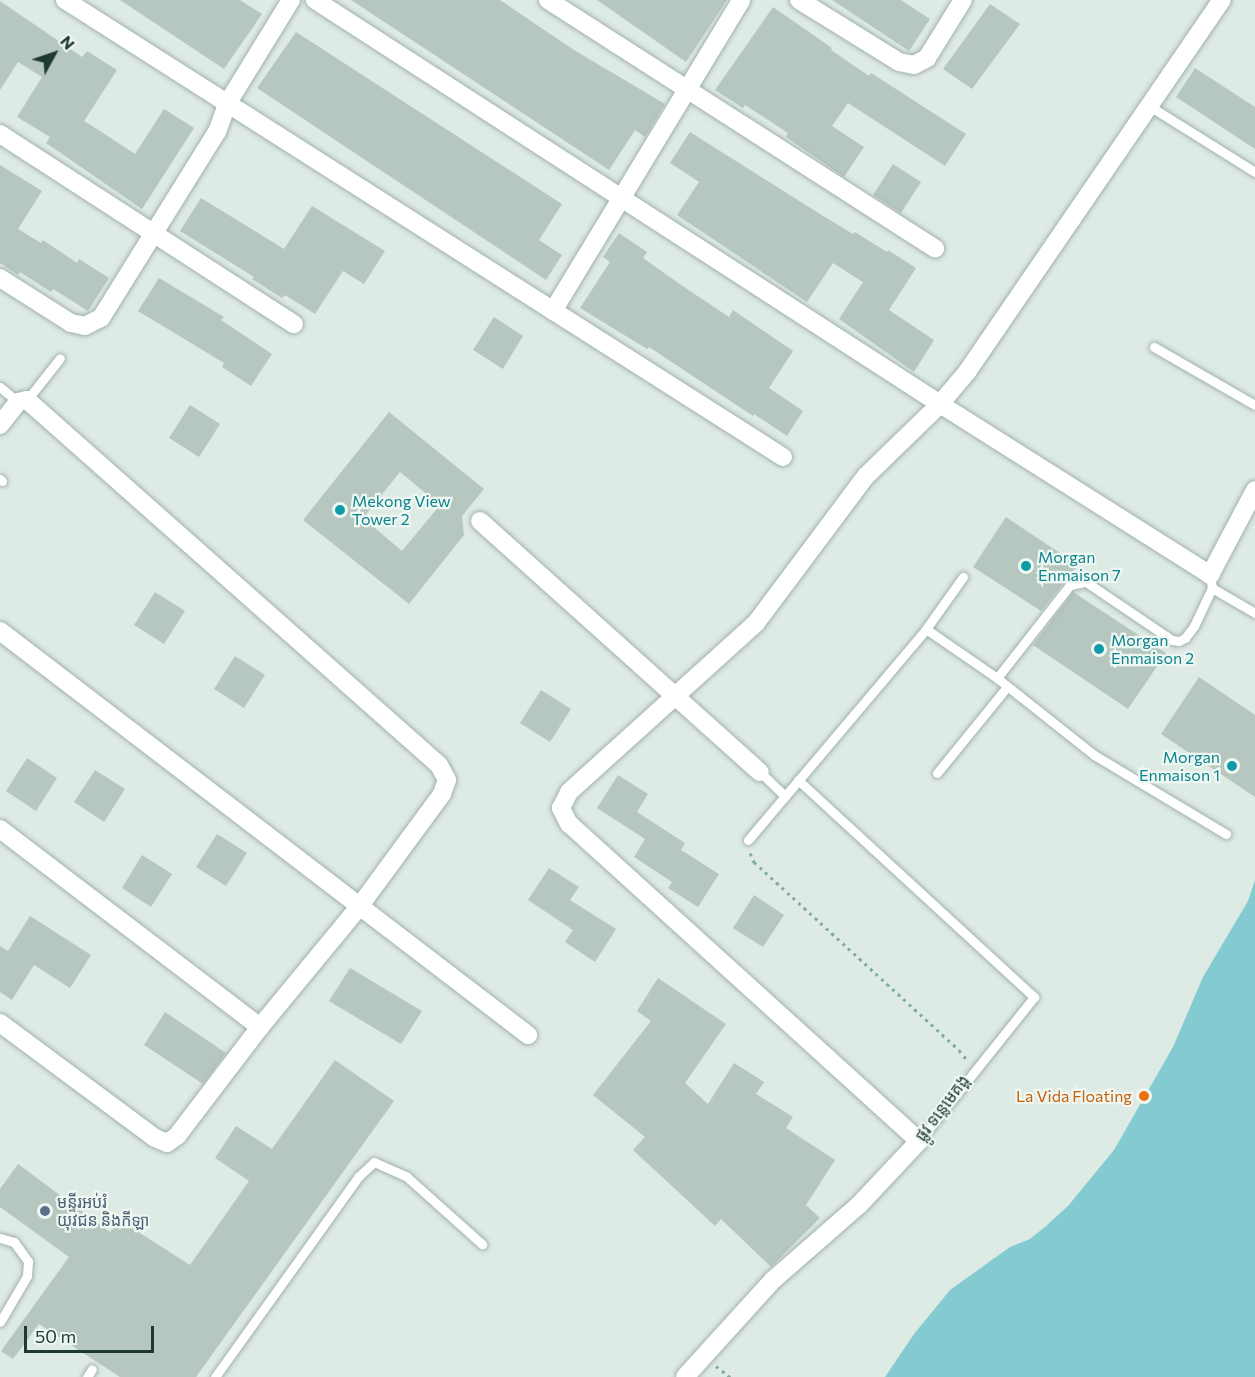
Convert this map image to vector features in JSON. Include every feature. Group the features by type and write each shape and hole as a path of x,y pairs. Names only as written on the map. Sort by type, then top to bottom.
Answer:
{"street":[{"path":"65,0 783,457"},
{"path":"0,278 71,323 85,326 101,318 155,235 217,132 227,104 291,0"},
{"path":"315,0 1211,581 1255,490"},
{"path":"548,0 935,248"},
{"path":"553,311 741,0"},
{"path":"799,0 899,62 914,65 927,58 963,0"},
{"path":"919,1140 569,824 561,808 569,792 756,623 866,477 940,404 967,372 1151,107 1222,0"},
{"path":"0,134 294,324"},
{"path":"0,425 23,401 439,765 447,780 442,794 358,907 260,1027 177,1136 167,1143 154,1138 0,1023"},
{"path":"480,521 760,772"},
{"path":"0,631 528,1035"},
{"path":"0,829 260,1027"},
{"name":"ផ្លូវ ទន្លេមេគង្គ","path":"685,1377 773,1280 859,1205 919,1140"}],"lane":[{"path":"1151,107 1255,172"},
{"path":"1154,347 1255,405"},
{"path":"0,387 23,401 60,358"},
{"path":"748,840 926,629 963,577"},
{"path":"998,678 1070,585 1076,582 1086,582 1172,640 1179,641 1185,638 1194,626 1211,581 1255,613"},
{"path":"926,629 998,678 1094,755 1226,834"},
{"path":"937,773 1007,687"},
{"path":"760,772 785,796"},
{"path":"798,780 1034,997 970,1073"},
{"name":"ផ្លូវ ទន្លេមេគង្គ","path":"919,1140 970,1073"},
{"path":"214,1377 358,1177 374,1162 407,1177 482,1244"},
{"path":"0,1238 14,1242 28,1261 27,1275 0,1322"}],"path":[{"name":"ផ្លូវ ទន្លេមេគង្គ","path":"748,840 749,852 754,862 959,1050 970,1064 970,1073"}],"water":[{"path":"1255,880 1255,1377 885,1377 914,1334 950,1290 1010,1247 1030,1239 1046,1226 1068,1206 1114,1150 1173,1047 1203,977 1248,901"}],"building":[{"path":"120,0 240,0 262,14 224,69"},
{"path":"351,0 500,0 574,50 665,104 645,137 635,130 609,170"},
{"path":"597,0 727,0 686,62"},
{"path":"832,0 901,0 930,19 909,51"},
{"path":"0,1 82,57 87,51 117,70 84,121 135,154 164,109 194,128 142,209 46,143 50,137 17,117 42,77 18,62 0,90"},
{"path":"990,4 1020,24 972,89 943,69"},
{"path":"773,7 869,76 871,73 966,134 945,166 848,103 832,126 864,147 844,177 786,137 788,133 745,105 743,108 715,90"},
{"path":"296,32 562,204 539,240 562,255 546,280 257,88"},
{"path":"1195,68 1255,107 1255,149 1176,97"},
{"path":"690,132 853,234 855,232 916,268 889,310 934,340 914,372 839,319 863,282 833,263 807,302 677,215 699,182 670,163"},
{"path":"893,164 921,182 901,213 873,195"},
{"path":"0,165 42,191 18,229 41,243 43,240 77,263 79,259 109,278 88,311 53,289 51,292 20,272 18,275 0,263"},
{"path":"201,198 284,249 312,206 385,251 364,284 343,271 315,314 285,295 282,298 252,279 254,277 180,231"},
{"path":"619,233 647,252 643,258 684,287 729,317 733,310 793,351 769,388 803,411 787,436 649,347 647,349 580,308 610,262 603,257"},
{"path":"159,278 224,317 221,320 272,354 251,386 222,367 224,363 138,311"},
{"path":"494,317 523,336 503,369 473,350"},
{"path":"190,405 220,424 199,457 169,438"},
{"name":"Mekong View Tower 2","path":"389,412 484,489 462,516 464,535 409,604 303,520","holes":["400,472 440,505 402,551 363,518"]},
{"name":"Morgan Enmaison 7","path":"1006,517 1078,565 1041,611 973,567"},
{"path":"155,592 185,611 164,644 134,625"},
{"name":"Morgan Enmaison 2","path":"1073,592 1166,653 1128,709 1033,645"},
{"path":"235,656 265,675 244,708 214,689"},
{"name":"Morgan Enmaison 1","path":"1199,677 1255,715 1255,797 1161,734"},
{"path":"541,690 571,709 550,742 520,723"},
{"path":"27,758 57,778 36,811 6,791"},
{"path":"95,770 125,789 104,822 74,802"},
{"path":"618,775 648,794 637,812 685,843 681,850 719,874 698,907 668,888 672,882 634,857 645,839 597,808"},
{"path":"217,834 247,853 226,886 196,867"},
{"path":"142,855 172,874 151,907 122,888"},
{"path":"549,868 579,887 570,900 616,929 595,962 565,942 573,930 528,900"},
{"path":"754,895 784,915 763,947 733,928"},
{"path":"30,916 91,955 70,988 34,965 12,1000 0,992 0,946 8,951"},
{"path":"350,968 422,1011 401,1044 329,1001"},
{"path":"658,978 726,1024 685,1083 708,1104 734,1063 764,1082 756,1094 793,1117 786,1128 835,1160 806,1205 820,1218 771,1267 721,1219 715,1226 633,1150 645,1137 593,1095 651,1021 637,1011"},
{"path":"165,1012 226,1053 203,1084 144,1045"},
{"path":"335,1060 394,1101 196,1377 120,1377 39,1324 13,1359 1,1351 69,1257 0,1207 0,1189 18,1164 110,1232 118,1219 190,1265 249,1181 215,1158 236,1126 272,1149"}],"place":[{"name":"Mekong View Tower 2","path":"340,510"},
{"name":"Morgan Enmaison 7","path":"1026,566"},
{"name":"Morgan Enmaison 2","path":"1099,649"},
{"name":"Morgan Enmaison 1","path":"1232,766"},
{"name":"La Vida Floating","path":"1144,1096"},
{"name":"មន្ទីរអប់រំ យុវជន និងកីឡា","path":"45,1211"}]}
